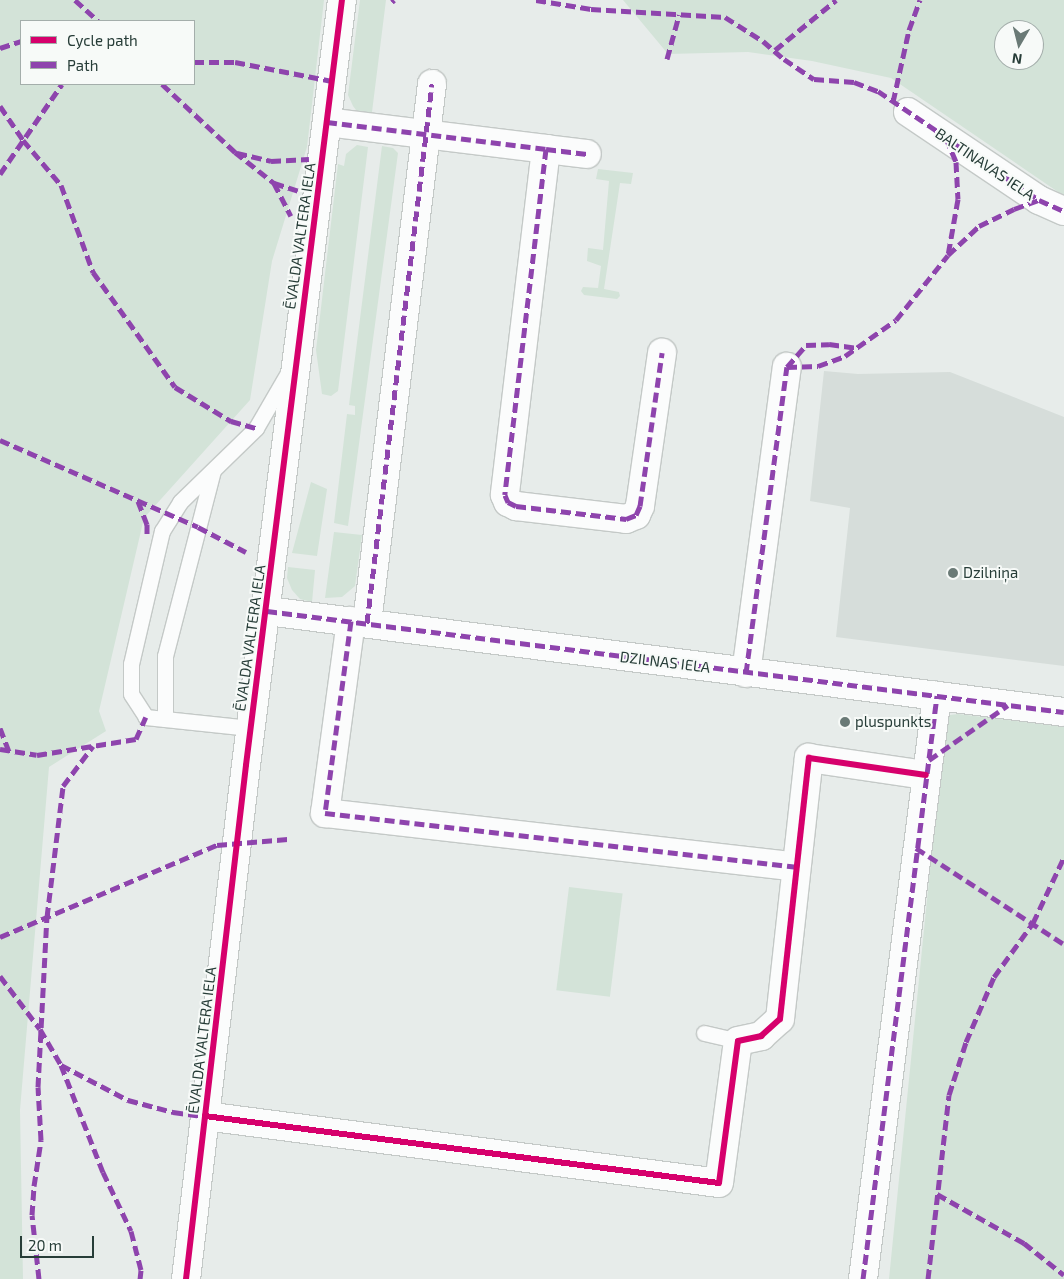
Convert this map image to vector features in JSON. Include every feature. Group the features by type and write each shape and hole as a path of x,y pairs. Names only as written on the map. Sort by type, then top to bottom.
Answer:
{"street":[{"name":"ĒVALDA VALTERA IELA","path":"186,1279 250,728 267,611 296,358 342,0"},
{"path":"432,84 359,622 325,813 796,867"},
{"name":"BALTINAVAS IELA","path":"908,112 1039,200 1064,211"},
{"path":"327,122 587,154"},
{"path":"546,149 505,494 508,502 516,506 626,519 636,515 640,506 662,353"},
{"path":"746,673 787,367"},
{"name":"DZILNAS IELA","path":"267,611 1064,712"},
{"path":"863,1279 937,696"},
{"path":"205,1116 719,1183 738,1041 761,1036 780,1018 809,758 926,775"}],"lane":[{"path":"250,728 146,717 131,694 131,664 162,531 180,502 256,428 296,358"},
{"path":"166,719 165,656 213,471"},
{"path":"704,1033 738,1041"}],"shaded area":[{"name":"Dzilniņa","path":"824,371 858,374 950,372 1064,417 1064,666 836,637 850,508 810,501"}],"green space":[{"path":"0,0 324,0 307,147 272,261 250,400 144,518 99,711 106,731 49,767 20,1110 23,1279 0,1279"},
{"path":"360,0 386,0 371,120 359,114 348,95"},
{"path":"623,0 1064,0 1064,196 891,78 812,61 748,52 668,54"},
{"path":"357,145 368,147 338,391 331,396 322,394 316,350 338,164 344,166 346,154"},
{"path":"382,146 393,148 398,153 348,526 334,523 347,414 355,415 355,406 349,405"},
{"path":"598,169 633,173 631,184 620,183 604,289 619,292 620,296 617,299 584,295 581,291 583,287 598,288 601,266 587,261 588,248 603,250 609,181 596,179"},
{"path":"311,482 327,489 317,556 292,553"},
{"path":"334,532 362,535 355,586 342,597 325,598"},
{"path":"288,567 315,570 312,602 300,599 292,590 287,578"},
{"path":"958,714 1064,727 1064,1279 889,1279 945,720 950,715"},
{"path":"569,887 623,894 610,997 556,990"}],"marked path":[{"path":"75,0 97,20"},
{"path":"536,0 591,9 725,17 763,41 784,59 814,79 854,82 878,91 1039,200 1064,211"},
{"path":"775,50 836,0"},
{"path":"893,102 909,30 920,0"},
{"path":"667,59 679,15"},
{"path":"0,48 20,41"},
{"path":"195,62 235,62 332,81"},
{"path":"367,623 432,84"},
{"path":"0,174 61,85"},
{"path":"163,85 235,152 274,183 298,191"},
{"path":"0,106 23,140 61,185 93,272 175,387 231,421 256,428"},
{"path":"327,122 546,149 505,495 508,502 516,506 626,519 636,515 640,506 662,353"},
{"path":"946,138 956,162 958,199 948,255"},
{"path":"546,149 587,154"},
{"path":"237,153 271,161 309,159"},
{"path":"274,183 291,216"},
{"path":"787,367 818,366 845,356 896,320 948,255 979,226 1014,209 1039,200"},
{"path":"746,673 787,367 806,345 829,344 856,348"},
{"path":"0,440 198,527 246,552"},
{"path":"138,501 147,524 147,538"},
{"path":"267,611 1064,712"},
{"path":"351,621 325,813 796,867"},
{"path":"863,1279 937,696"},
{"path":"929,760 1008,705"},
{"path":"0,749 37,755 136,739 146,717"},
{"path":"0,728 9,751"},
{"path":"39,1279 32,1215 41,1140 38,1087 47,917 63,786 93,746"},
{"path":"0,937 217,845 288,839"},
{"path":"916,848 1064,944"},
{"path":"928,1279 949,1095 966,1042 994,977 1033,923 1064,857"},
{"path":"0,976 40,1029 61,1065 128,1100 173,1112 208,1117"},
{"path":"61,1065 103,1172 131,1231 141,1270 140,1279"},
{"path":"937,1194 1024,1243 1064,1275"}],"cycle path":[{"path":"186,1279 246,765 342,0"},
{"path":"205,1116 719,1183 738,1041 761,1036 780,1019 809,758 926,775"}],"place":[{"name":"Dzilniņa","path":"953,573"},
{"name":"pluspunkts","path":"845,722"}]}
